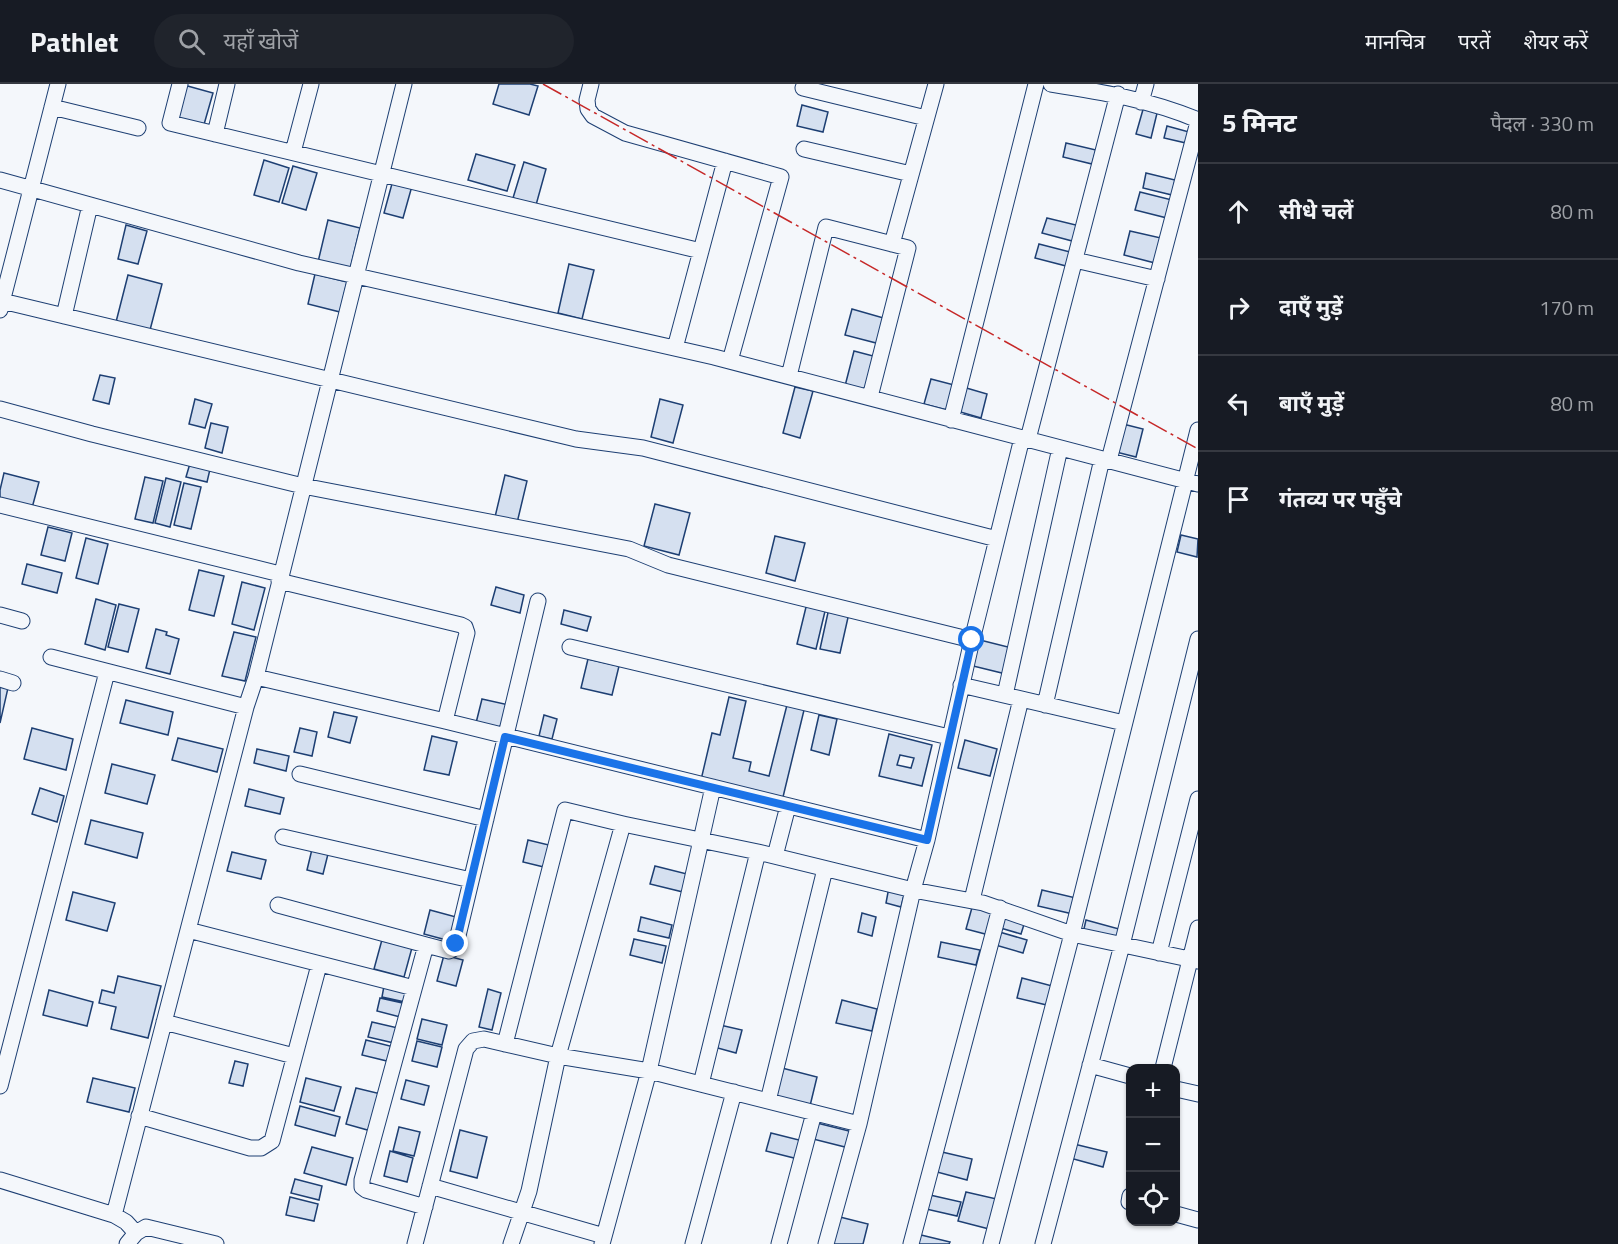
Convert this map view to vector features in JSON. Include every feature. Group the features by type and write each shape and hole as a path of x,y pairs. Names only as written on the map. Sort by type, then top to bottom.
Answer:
{"street":[{"path":"58,84 2,297 64,316 576,439 643,448 997,539"},
{"path":"180,84 170,123 701,251"},
{"path":"215,134 227,84"},
{"path":"293,152 311,84"},
{"path":"114,1215 246,707 256,677 279,577 404,84"},
{"path":"591,84 587,100 588,110 593,116 625,133 781,177 730,361"},
{"path":"892,244 936,84"},
{"path":"951,420 1035,84"},
{"path":"1045,705 1105,460 1157,279 1198,121 1170,108 1118,94 1057,84"},
{"path":"1141,102 1146,84"},
{"path":"803,88 926,118"},
{"path":"826,1244 859,1124 997,539 1075,260 1118,94"},
{"path":"52,107 138,128"},
{"path":"804,149 911,174"},
{"path":"675,348 725,161"},
{"path":"0,180 299,263 730,361 1191,482"},
{"path":"64,316 90,205"},
{"path":"789,376 826,227 908,248 870,398"},
{"path":"1075,260 1157,279"},
{"path":"0,409 303,486 629,549 668,565 972,640"},
{"path":"991,1244 1072,934 1124,723 1191,482 1198,430"},
{"path":"1005,696 1060,448"},
{"path":"0,505 465,627 466,633 445,721"},
{"path":"278,905 449,951 453,949 538,601"},
{"path":"0,615 22,621"},
{"path":"1043,1244 1122,945 1198,639"},
{"path":"570,646 950,737"},
{"path":"51,657 246,707"},
{"path":"0,1086 107,672"},
{"path":"256,677 445,721 927,840"},
{"path":"961,686 1124,723"},
{"path":"972,900 1021,699"},
{"path":"300,774 486,819"},
{"path":"430,1186 522,1212 603,1240 649,1071 713,787"},
{"path":"1159,953 1198,799"},
{"path":"775,856 788,806"},
{"path":"505,1044 565,810 758,852 913,890 972,900 1072,934 1194,960"},
{"path":"512,1244 522,1212 558,1056 623,824"},
{"path":"283,837 471,880"},
{"path":"700,1084 758,852"},
{"path":"768,1101 825,868"},
{"path":"911,1244 1000,908"},
{"path":"1163,1064 1194,960 1198,928"},
{"path":"188,930 414,988"},
{"path":"425,1207 362,1187 426,945"},
{"path":"139,1116 250,1148 261,1148 272,1141 319,965"},
{"path":"164,1022 294,1056"},
{"path":"415,1244 466,1049 473,1041 484,1039 558,1056 649,1071 859,1124"},
{"path":"1090,1065 1126,1075"},
{"path":"1180,1090 1198,1094"},
{"path":"693,1244 734,1092"},
{"path":"779,1244 814,1113"},
{"path":"0,1180 114,1215 126,1222 131,1239 146,1227 216,1244"},
{"path":"1180,1215 1198,1220"}],"building":[{"path":"499,84 538,86 529,115 493,104"},
{"path":"184,85 213,93 203,128 174,120"},
{"path":"802,105 828,112 823,132 797,126"},
{"path":"1144,106 1158,109 1151,138 1136,134"},
{"path":"1167,126 1189,132 1186,143 1164,138"},
{"path":"1066,143 1096,150 1092,164 1063,157"},
{"path":"476,154 515,165 507,191 468,180"},
{"path":"264,160 289,168 279,202 254,195"},
{"path":"524,162 546,169 536,205 513,198"},
{"path":"293,166 317,173 306,210 282,203"},
{"path":"1146,173 1175,180 1172,195 1143,188"},
{"path":"393,180 412,186 403,218 384,213"},
{"path":"1140,192 1172,200 1167,218 1135,210"},
{"path":"1047,218 1080,226 1076,242 1042,233"},
{"path":"328,220 360,228 350,270 318,262"},
{"path":"126,225 147,231 138,264 118,259"},
{"path":"1130,231 1161,238 1155,263 1124,255"},
{"path":"1039,244 1074,253 1070,267 1035,258"},
{"path":"569,264 594,270 582,319 558,313"},
{"path":"315,274 347,282 340,312 308,304"},
{"path":"128,275 162,284 150,330 116,322"},
{"path":"852,309 887,319 880,344 845,335"},
{"path":"854,351 877,357 868,391 845,386"},
{"path":"100,375 115,378 109,404 93,400"},
{"path":"931,379 958,386 951,411 924,404"},
{"path":"795,387 813,391 800,438 783,433"},
{"path":"963,387 987,394 981,418 957,411"},
{"path":"195,399 212,404 205,428 189,424"},
{"path":"660,399 683,405 673,443 651,437"},
{"path":"211,423 228,427 222,453 205,448"},
{"path":"1123,424 1143,429 1136,457 1116,452"},
{"path":"191,460 211,465 207,482 186,477"},
{"path":"4,473 39,482 32,508 0,500"},
{"path":"505,475 527,481 517,523 495,517"},
{"path":"145,477 163,481 153,523 135,519"},
{"path":"166,478 181,482 170,527 155,523"},
{"path":"184,483 201,487 191,529 174,525"},
{"path":"655,504 690,513 679,555 644,546"},
{"path":"48,527 72,533 65,561 41,555"},
{"path":"1181,535 1198,539 1197,557 1177,552"},
{"path":"775,536 805,543 795,581 766,573"},
{"path":"86,538 108,544 98,584 76,578"},
{"path":"27,564 62,573 57,593 22,584"},
{"path":"199,570 224,576 214,616 189,610"},
{"path":"242,582 265,588 254,630 232,624"},
{"path":"496,587 524,595 520,613 491,605"},
{"path":"96,599 116,605 105,650 85,644"},
{"path":"807,603 826,607 816,649 797,644"},
{"path":"119,604 139,609 128,652 108,647"},
{"path":"829,608 849,613 840,653 820,649"},
{"path":"564,610 591,617 587,631 561,624"},
{"path":"156,629 179,639 170,674 146,668"},
{"path":"234,632 256,637 245,681 222,676"},
{"path":"976,639 1012,648 1006,674 969,665"},
{"path":"588,659 619,666 612,695 581,688"},
{"path":"0,687 8,688 0,723"},
{"path":"729,697 746,701 733,758 751,762 749,771 769,776 788,701 805,706 783,797 701,780 712,733 720,735"},
{"path":"482,699 509,705 503,730 476,723"},
{"path":"126,700 173,712 168,735 120,723"},
{"path":"334,712 357,717 350,743 328,737"},
{"path":"544,715 557,719 552,739 539,736"},
{"path":"819,715 837,719 829,755 811,750"},
{"path":"32,728 73,739 66,770 24,759"},
{"path":"300,728 317,732 312,756 294,752"},
{"path":"889,734 932,745 922,786 879,776","holes":["900,755 914,758 911,768 897,765"]},
{"path":"432,736 457,742 449,775 424,770"},
{"path":"178,738 223,749 217,772 172,760"},
{"path":"965,740 997,749 990,776 958,768"},
{"path":"257,749 289,756 286,771 254,763"},
{"path":"112,764 155,775 147,804 105,793"},
{"path":"40,788 64,796 57,822 32,814"},
{"path":"249,789 284,798 280,814 245,806"},
{"path":"91,820 143,833 137,858 85,844"},
{"path":"528,840 553,846 548,868 523,862"},
{"path":"313,845 329,850 323,874 307,870"},
{"path":"232,852 266,860 261,879 227,871"},
{"path":"655,866 687,874 683,892 650,884"},
{"path":"889,887 905,891 901,907 886,903"},
{"path":"1042,890 1076,898 1073,914 1038,906"},
{"path":"73,892 115,903 107,931 66,920"},
{"path":"973,904 996,910 989,935 966,929"},
{"path":"430,910 456,917 450,941 424,934"},
{"path":"1001,911 1026,918 1021,934 997,927"},
{"path":"862,913 876,917 872,936 858,932"},
{"path":"641,917 672,925 669,938 638,931"},
{"path":"1086,920 1119,929 1116,942 1083,933"},
{"path":"996,931 1027,940 1023,953 992,944"},
{"path":"383,936 413,944 404,977 374,969"},
{"path":"634,939 666,946 662,963 630,955"},
{"path":"941,942 980,950 976,965 938,957"},
{"path":"444,955 463,960 456,986 437,981"},
{"path":"118,976 161,986 148,1038 111,1029 116,1007 99,1003 102,990 114,993"},
{"path":"1022,978 1056,987 1051,1006 1017,998"},
{"path":"384,986 408,991 405,1002 382,997"},
{"path":"488,989 501,993 492,1030 479,1027"},
{"path":"49,990 93,1002 87,1026 43,1015"},
{"path":"380,998 407,1004 404,1018 377,1011"},
{"path":"842,1000 877,1009 872,1031 836,1023"},
{"path":"422,1019 447,1025 442,1045 417,1039"},
{"path":"372,1022 398,1028 394,1043 368,1037"},
{"path":"720,1025 742,1030 736,1053 714,1047"},
{"path":"366,1040 394,1047 391,1062 362,1055"},
{"path":"417,1041 442,1047 437,1067 412,1061"},
{"path":"235,1061 248,1064 243,1086 229,1083"},
{"path":"782,1068 817,1077 809,1110 774,1100"},
{"path":"93,1078 135,1088 129,1112 87,1102"},
{"path":"306,1078 341,1087 334,1111 300,1102"},
{"path":"406,1080 429,1086 424,1105 401,1099"},
{"path":"356,1088 381,1094 371,1131 346,1124"},
{"path":"300,1106 340,1117 335,1136 295,1125"},
{"path":"817,1123 853,1132 849,1148 813,1139"},
{"path":"399,1127 420,1132 414,1156 393,1151"},
{"path":"460,1130 487,1137 477,1178 450,1171"},
{"path":"771,1133 803,1141 798,1159 766,1151"},
{"path":"1074,1144 1107,1152 1103,1167 1070,1158"},
{"path":"312,1147 353,1158 346,1185 304,1173"},
{"path":"390,1151 413,1158 407,1182 384,1176"},
{"path":"942,1152 972,1159 967,1180 937,1172"},
{"path":"295,1179 322,1186 319,1200 291,1193"},
{"path":"966,1192 1001,1200 993,1230 958,1221"},
{"path":"930,1195 961,1202 957,1216 926,1209"},
{"path":"290,1197 318,1204 314,1221 286,1215"},
{"path":"836,1216 868,1224 863,1244 829,1244"},
{"path":"917,1234 950,1242 949,1244 915,1244"}],"power":[{"path":"543,84 1198,449"}],"route":[{"path":"456,944 505,737 927,840 972,640"}]}
